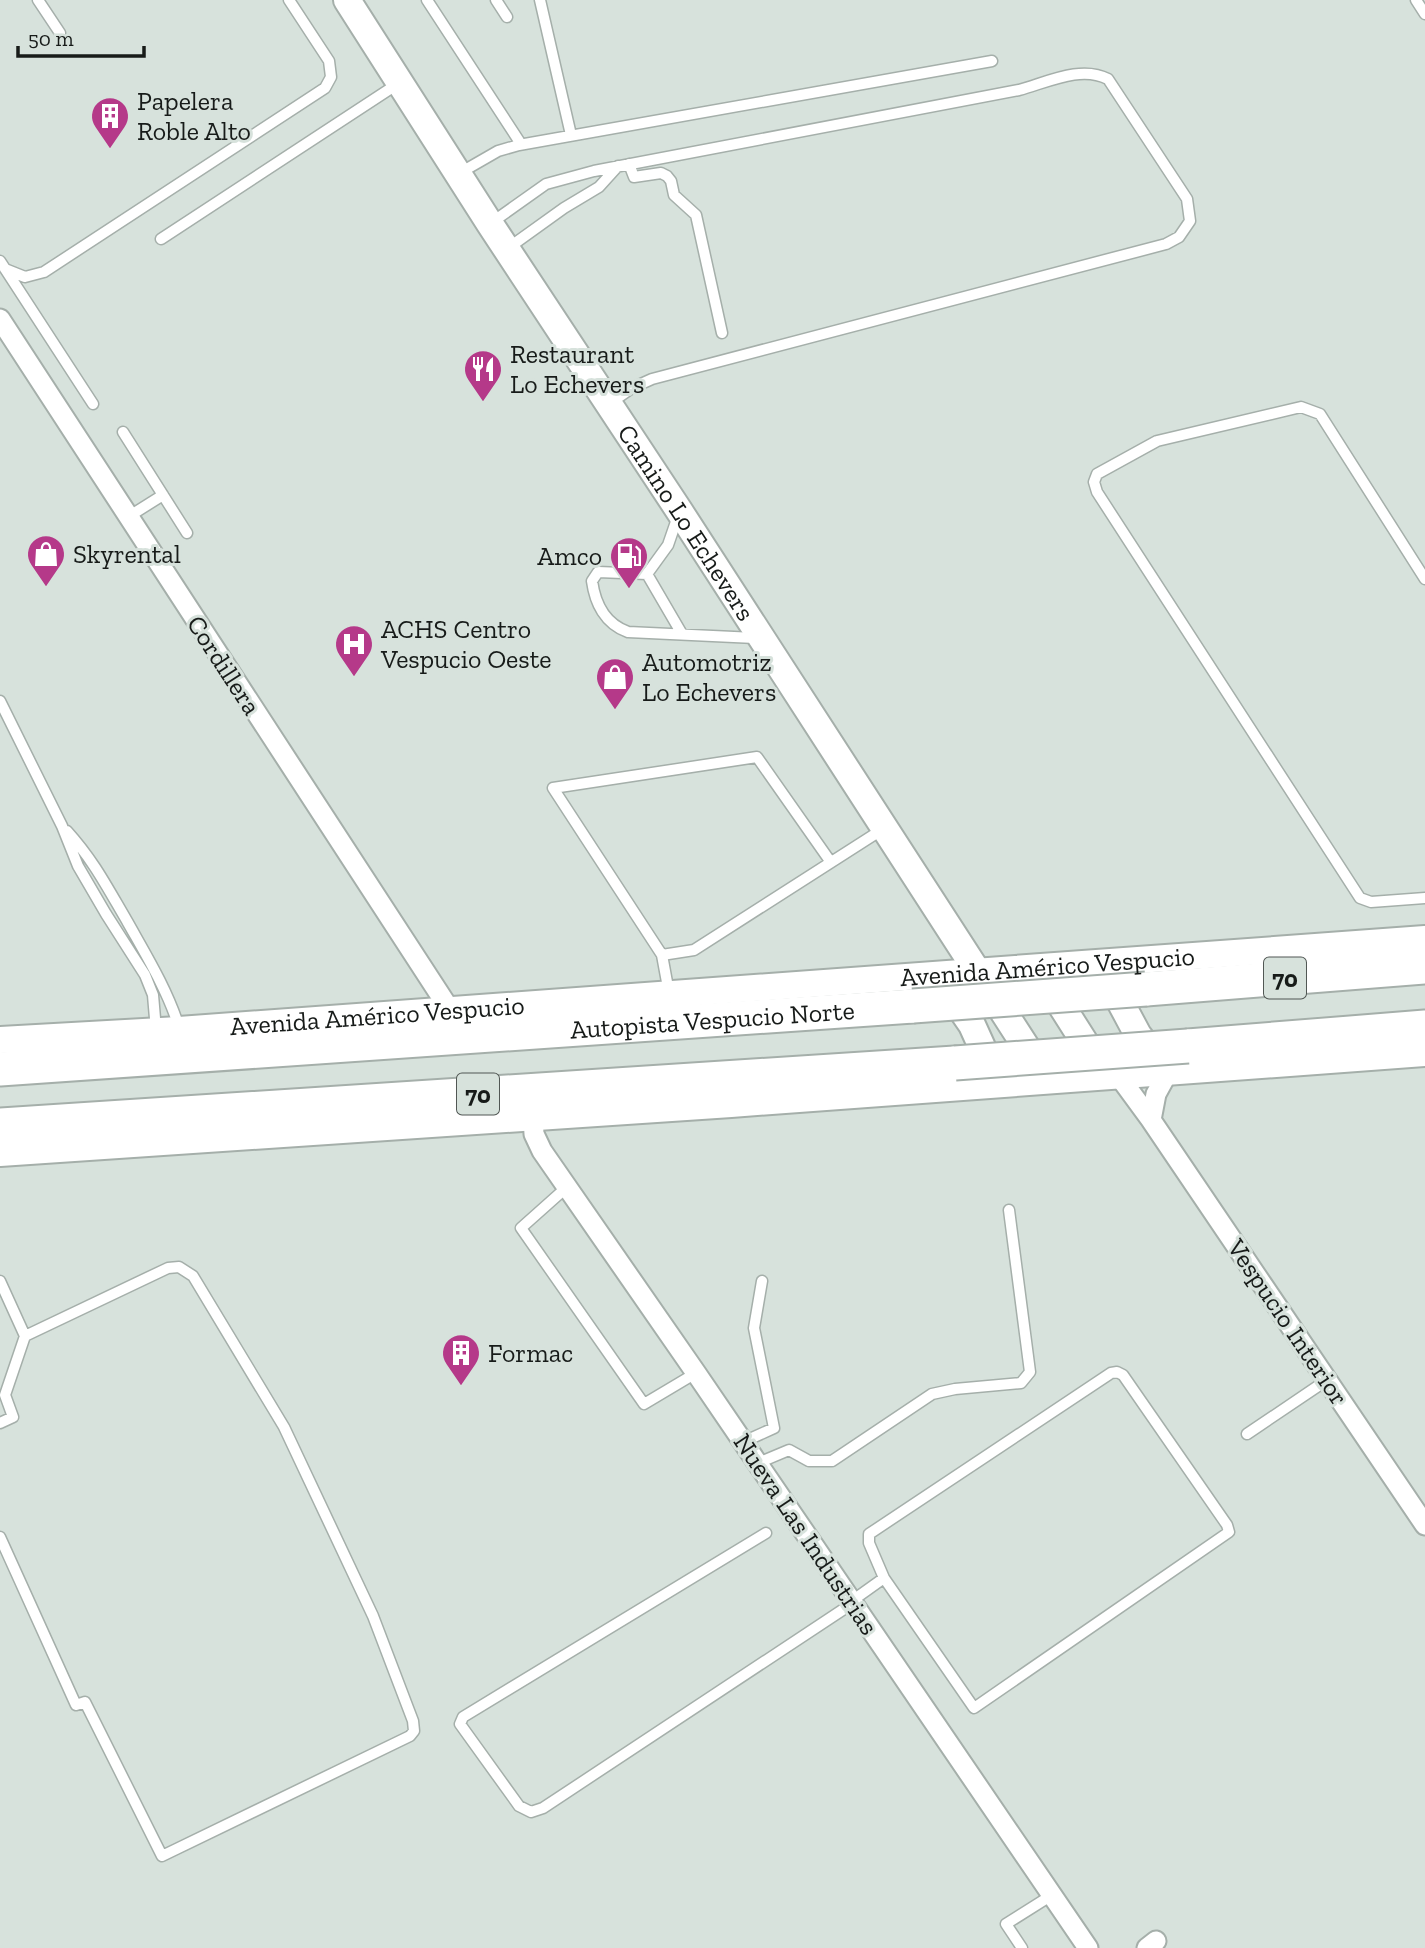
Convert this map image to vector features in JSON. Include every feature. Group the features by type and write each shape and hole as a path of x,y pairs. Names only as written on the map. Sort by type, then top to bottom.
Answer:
{"highway":[{"name":"Autopista Vespucio Norte","path":"0,1069 913,1006 1425,967"},
{"name":"70","path":"0,1125 955,1063 1425,1027"}],"main road":[{"name":"Camino Lo Echevers","path":"347,0 506,249 1048,1080"},
{"path":"947,928 944,954 931,975 948,990 972,1025 998,1084"},
{"name":"Avenida Américo Vespucio","path":"0,1040 1425,939"},
{"path":"1101,963 1123,1011 1138,1035 1168,1072"},
{"path":"1037,968 1112,1075"},
{"path":"0,1153 1425,1053"}],"street":[{"name":"Cordillera","path":"0,320 450,1010"},
{"path":"1151,1120 1156,1094 1168,1072"},
{"name":"Vespucio Interior","path":"1112,1075 1151,1120 1425,1525"},
{"name":"Nueva Las Industrias","path":"533,1117 537,1143 1088,1948"}],"lane":[{"path":"38,0 60,33"},
{"path":"2,265 26,277 44,272 325,88 331,77 329,61 289,0"},
{"path":"427,0 519,141 519,145"},
{"path":"496,0 507,17"},
{"path":"540,0 570,135"},
{"path":"1416,0 1425,14"},
{"path":"458,174 498,151 519,145 992,61"},
{"path":"490,224 546,184 624,165 1020,90 1077,73 1097,73 1108,79 1188,199 1190,220 1178,237 1166,244 652,379 632,388 609,404"},
{"path":"161,239 399,83"},
{"path":"506,249 599,187 624,165"},
{"path":"624,165 634,177 661,173 667,176 674,195 696,215 722,333"},
{"path":"2,265 93,404"},
{"path":"1425,579 1320,414 1301,407 1157,441 1097,474 1094,482 1097,492 1360,898 1370,902 1425,898"},
{"path":"123,432 187,533"},
{"path":"127,517 163,495"},
{"path":"648,574 668,545 680,512"},
{"path":"648,574 598,572 592,581 594,599 604,615 618,629 628,632 761,638"},
{"path":"648,574 681,634"},
{"path":"0,701 62,826 78,866 145,975 168,1030"},
{"path":"669,993 662,955 553,788 757,757 831,861"},
{"path":"62,826 89,855 146,955 167,996 168,1030"},
{"path":"662,955 694,950 883,828"},
{"path":"567,1187 521,1228 643,1404 696,1373"},
{"path":"758,1463 789,1450 809,1461 832,1461 932,1394 955,1389 1021,1383 1030,1372 1009,1210"},
{"path":"0,1537 76,1705 85,1702 162,1856 410,1736 414,1731 413,1721 373,1616 284,1427 193,1276 179,1267 168,1268 25,1336"},
{"path":"0,1281 25,1336 5,1395 13,1417 0,1423"},
{"path":"743,1441 774,1427 754,1328 762,1281"},
{"path":"1117,1372 1123,1375 1227,1525 1228,1532 974,1708 884,1578 869,1543 869,1534 1111,1373 1117,1372"},
{"path":"1247,1434 1327,1380"},
{"path":"766,1533 463,1717 460,1724 519,1807 531,1812 543,1808 853,1604 856,1598 884,1578"},
{"path":"1022,1948 1006,1924 1052,1895"}],"place":[{"name":"Papelera Roble Alto","path":"110,150"},
{"name":"Restaurant Lo Echevers","path":"483,403"},
{"name":"Skyrental","path":"46,588"},
{"name":"Amco","path":"629,590"},
{"name":"ACHS Centro Vespucio Oeste","path":"354,678"},
{"name":"Automotriz Lo Echevers","path":"615,711"},
{"name":"Formac","path":"461,1387"}]}
